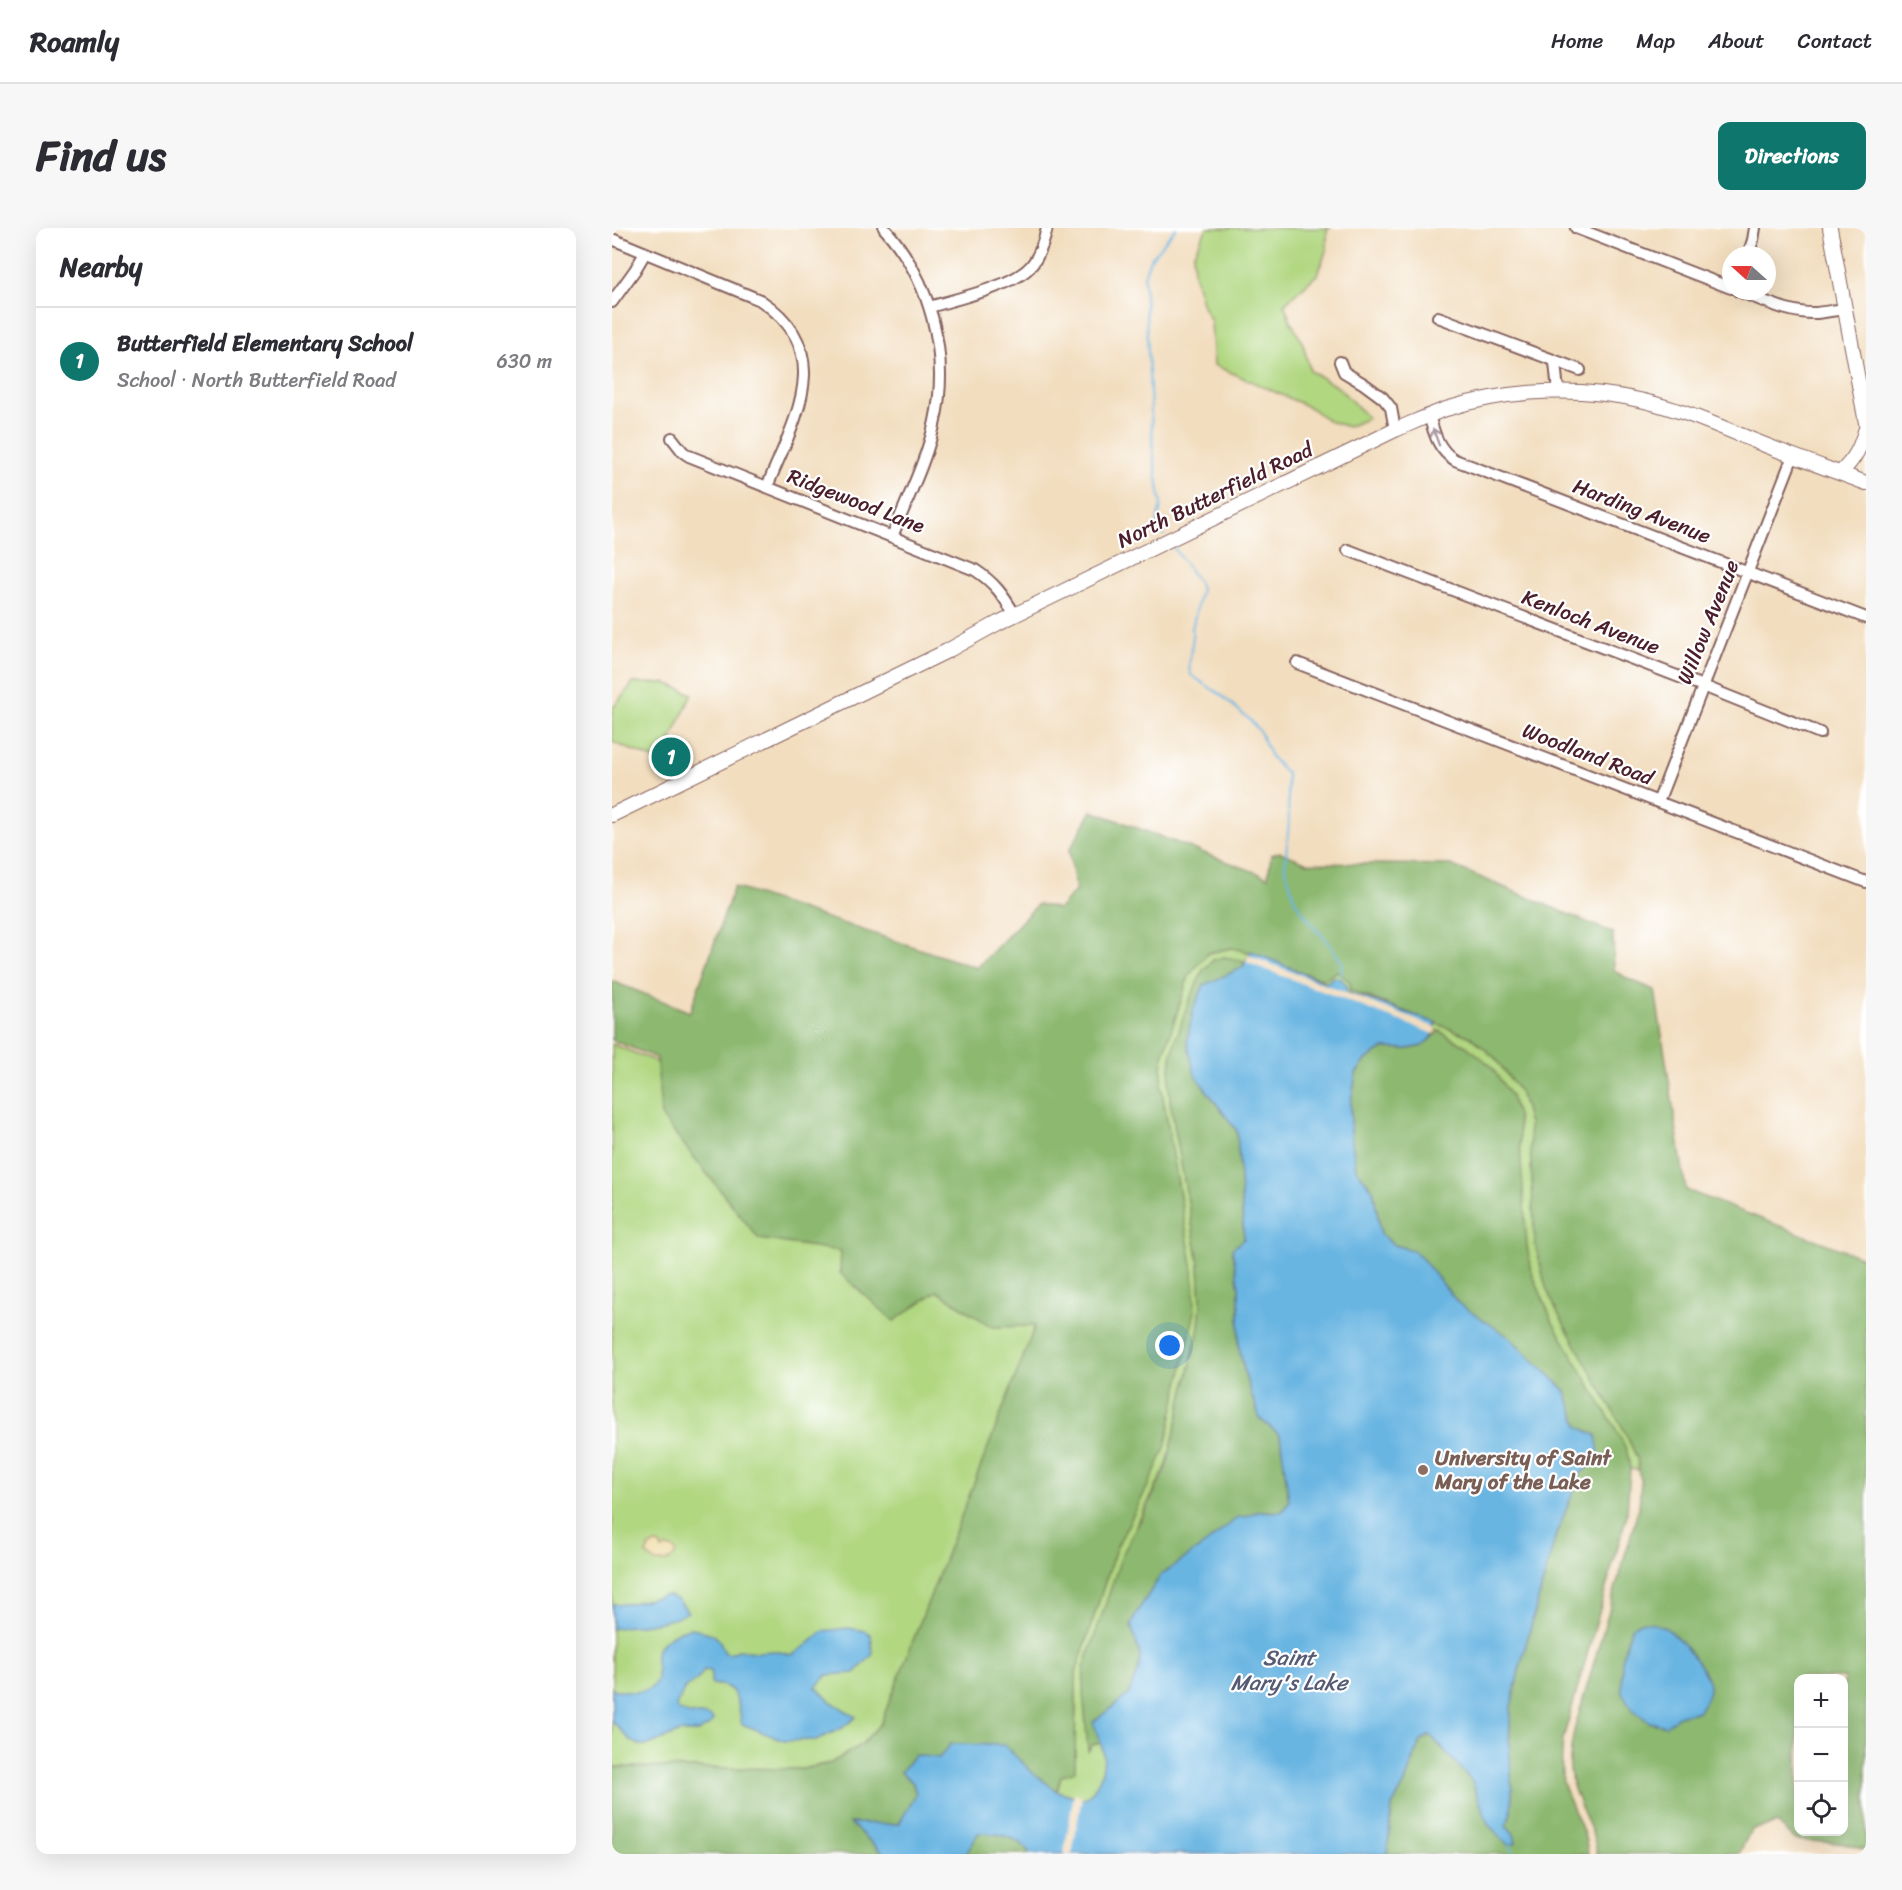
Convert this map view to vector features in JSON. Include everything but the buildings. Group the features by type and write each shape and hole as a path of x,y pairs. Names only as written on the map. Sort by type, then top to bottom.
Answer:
{"main road":[{"path":"1830,228 1866,425 1859,451 1852,462 1840,473"},
{"name":"North Butterfield Road","path":"612,815 1395,430 1429,415 1487,399 1558,392 1596,393 1645,401 1706,421 1866,483"}],"street":[{"path":"884,228 911,266 929,307 937,335 940,365 937,411 927,450 892,537"},
{"path":"929,307 968,296 1016,278 1027,270 1038,256 1047,228"},
{"path":"1576,228 1589,230 1722,284"},
{"path":"1751,246 1755,228"},
{"path":"612,239 760,300 780,314 794,332 802,355 804,385 801,401 767,488"},
{"path":"612,302 645,253"},
{"path":"1762,300 1800,312 1816,313 1845,309"},
{"path":"1438,317 1580,370"},
{"path":"1340,362 1344,372 1383,398 1391,408 1395,430"},
{"path":"1555,362 1558,392"},
{"name":"Harding Avenue","path":"1429,415 1436,439 1448,455 1866,618"},
{"name":"Ridgewood Lane","path":"672,438 689,456 975,570 988,578 1003,594 1015,615"},
{"name":"Willow Avenue","path":"1658,802 1793,456"},
{"name":"Kenloch Avenue","path":"1348,550 1820,733"},
{"name":"Woodland Road","path":"1297,663 1866,882"}],"green space":[{"path":"1207,228 1330,228 1327,230 1327,248 1318,274 1284,304 1303,344 1310,371 1338,387 1368,418 1348,427 1329,421 1311,408 1214,365 1211,321 1203,306 1194,273 1193,255"},
{"path":"633,683 666,683 692,694 661,762 612,742 612,709"},
{"path":"1092,811 1268,877 1271,855 1280,852 1308,863 1451,865 1613,933 1614,970 1628,979 1655,990 1686,1190 1866,1259 1866,1850 1840,1843 1796,1840 1777,1823 1751,1830 1739,1854 1597,1854 1592,1832 1572,1780 1570,1754 1574,1731 1639,1507 1641,1481 1637,1458 1625,1432 1557,1312 1546,1288 1535,1244 1529,1123 1521,1094 1495,1058 1471,1037 1350,990 1350,982 1337,971 1324,980 1232,948 1208,953 1189,975 1163,1056 1161,1086 1193,1271 1195,1311 1165,1448 1116,1548 1076,1672 1075,1771 1061,1776 1057,1791 1033,1773 939,1758 901,1772 913,1783 916,1794 899,1824 851,1824 884,1854 612,1854 612,1767 803,1769 831,1763 861,1745 881,1723 1035,1326 992,1327 937,1291 894,1321 840,1273 841,1251 759,1239 661,1116 657,1058 612,1040 612,981 690,1012 734,887 977,968 1038,904 1059,909 1076,890 1069,851","holes":["1632,1628 1699,1711 1678,1716 1622,1661"]},
{"path":"1232,948 1323,980 1338,971 1350,982 1350,990 1471,1037 1495,1058 1521,1094 1529,1123 1535,1244 1637,1458 1639,1470 1630,1469 1627,1452 1553,1323 1532,1273 1491,1066 1466,1046 1439,1031 1245,961 1224,957 1175,1042 1169,1079 1170,1101 1199,1262 1201,1303 1199,1328 1167,1465 1136,1526 1089,1750 1092,1745 1101,1743 1104,1758 1102,1774 1096,1788 1085,1799 1057,1791 1076,1715 1076,1672 1116,1548 1149,1484 1193,1271 1161,1086 1163,1056 1189,975 1208,953"},
{"path":"1224,957 1245,961 1242,968 1204,985 1193,1010 1195,1075 1237,1131 1244,1239 1232,1249 1239,1287 1239,1347 1246,1378 1260,1419 1280,1435 1289,1501 1283,1511 1260,1511 1244,1518 1238,1518 1161,1575 1131,1625 1140,1655 1139,1668 1128,1695 1094,1722 1101,1743 1092,1745 1088,1751 1083,1691 1084,1668 1122,1555 1167,1465 1199,1328 1201,1303 1199,1263 1170,1101 1169,1079 1175,1042 1189,1001 1203,970 1213,960"},
{"path":"1439,1031 1466,1046 1491,1066 1511,1096 1518,1119 1527,1246 1532,1273 1553,1323 1620,1436 1627,1452 1630,1469 1627,1514 1563,1739 1561,1766 1563,1782 1581,1826 1588,1854 1387,1854 1392,1806 1404,1785 1420,1742 1431,1734 1472,1781 1488,1824 1514,1834 1506,1825 1511,1814 1512,1792 1509,1743 1511,1707 1556,1534 1581,1473 1594,1463 1596,1435 1579,1427 1565,1390 1547,1373 1458,1303 1420,1256 1412,1250 1394,1245 1381,1234 1373,1190 1356,1169 1351,1136 1351,1102 1356,1073 1367,1059 1384,1048 1408,1049 1422,1046"},
{"path":"612,1044 1074,1226 881,1723 861,1745 831,1763 803,1769 612,1767"},
{"path":"978,1833 1000,1835 1014,1840 1026,1848 1030,1854 966,1854"}],"sand":[{"path":"660,1545 662,1550 666,1547 674,1549 676,1553 667,1561 655,1562 646,1554 650,1546"}],"water":[{"name":"Saint Mary's Lake","path":"1251,951 1326,983 1333,977 1340,978 1346,984 1347,992 1437,1023 1432,1037 1422,1046 1408,1049 1384,1048 1367,1059 1356,1073 1351,1102 1351,1136 1356,1169 1373,1190 1381,1234 1394,1245 1412,1250 1420,1256 1458,1303 1509,1337 1565,1390 1579,1427 1596,1435 1599,1453 1594,1463 1581,1473 1556,1534 1511,1707 1509,1743 1512,1792 1511,1814 1506,1825 1514,1834 1516,1843 1508,1845 1488,1824 1472,1781 1430,1735 1420,1742 1404,1785 1392,1806 1387,1854 1030,1854 1021,1844 1008,1837 978,1833 966,1854 884,1854 850,1823 899,1824 916,1794 913,1783 901,1772 914,1755 939,1758 951,1744 1004,1745 1033,1773 1057,1791 1084,1799 1089,1795 1098,1783 1104,1757 1093,1722 1128,1695 1139,1668 1140,1655 1131,1625 1161,1575 1207,1543 1238,1517 1246,1517 1260,1511 1283,1511 1289,1501 1280,1435 1260,1419 1246,1378 1239,1347 1239,1287 1232,1249 1244,1239 1237,1131 1195,1075 1187,1041 1193,1010 1204,985 1242,968"},
{"path":"667,1595 679,1600 688,1612 662,1622 612,1629 612,1604 627,1604"},
{"path":"1640,1622 1657,1625 1672,1633 1698,1663 1709,1685 1708,1695 1699,1711 1678,1716 1666,1726 1649,1722 1632,1709 1622,1693 1622,1661 1626,1643 1632,1628"},
{"path":"692,1628 716,1637 724,1652 730,1654 738,1650 776,1651 792,1655 823,1631 848,1628 865,1631 871,1635 873,1654 855,1673 827,1675 816,1687 830,1701 856,1717 842,1728 816,1740 784,1741 742,1724 738,1702 733,1692 725,1686 711,1683 711,1671 704,1670 698,1679 685,1688 676,1706 679,1711 689,1714 710,1716 713,1719 711,1724 698,1732 680,1732 648,1745 640,1745 631,1741 612,1723 612,1689 638,1692 650,1688 655,1684 657,1678 656,1654 658,1649 665,1640 676,1633"}],"pier":[{"path":"1248,955 1437,1028 1434,1034 1246,962"},
{"path":"1074,1793 1082,1796 1072,1854 1064,1854"}],"waterway":[{"path":"1164,535 1157,524 1161,505 1153,450 1144,276 1150,259 1176,228"},
{"path":"1171,544 1199,583 1201,590 1192,629 1189,667 1191,675 1221,695 1251,721 1260,732 1271,757 1287,774 1289,821 1285,867 1295,901 1342,962 1340,978"},
{"path":"1510,1844 1513,1854"}],"place":[{"name":"Butterfield Elementary School","path":"671,757"},
{"name":"University of Saint Mary of the Lake","path":"1423,1470"}]}
